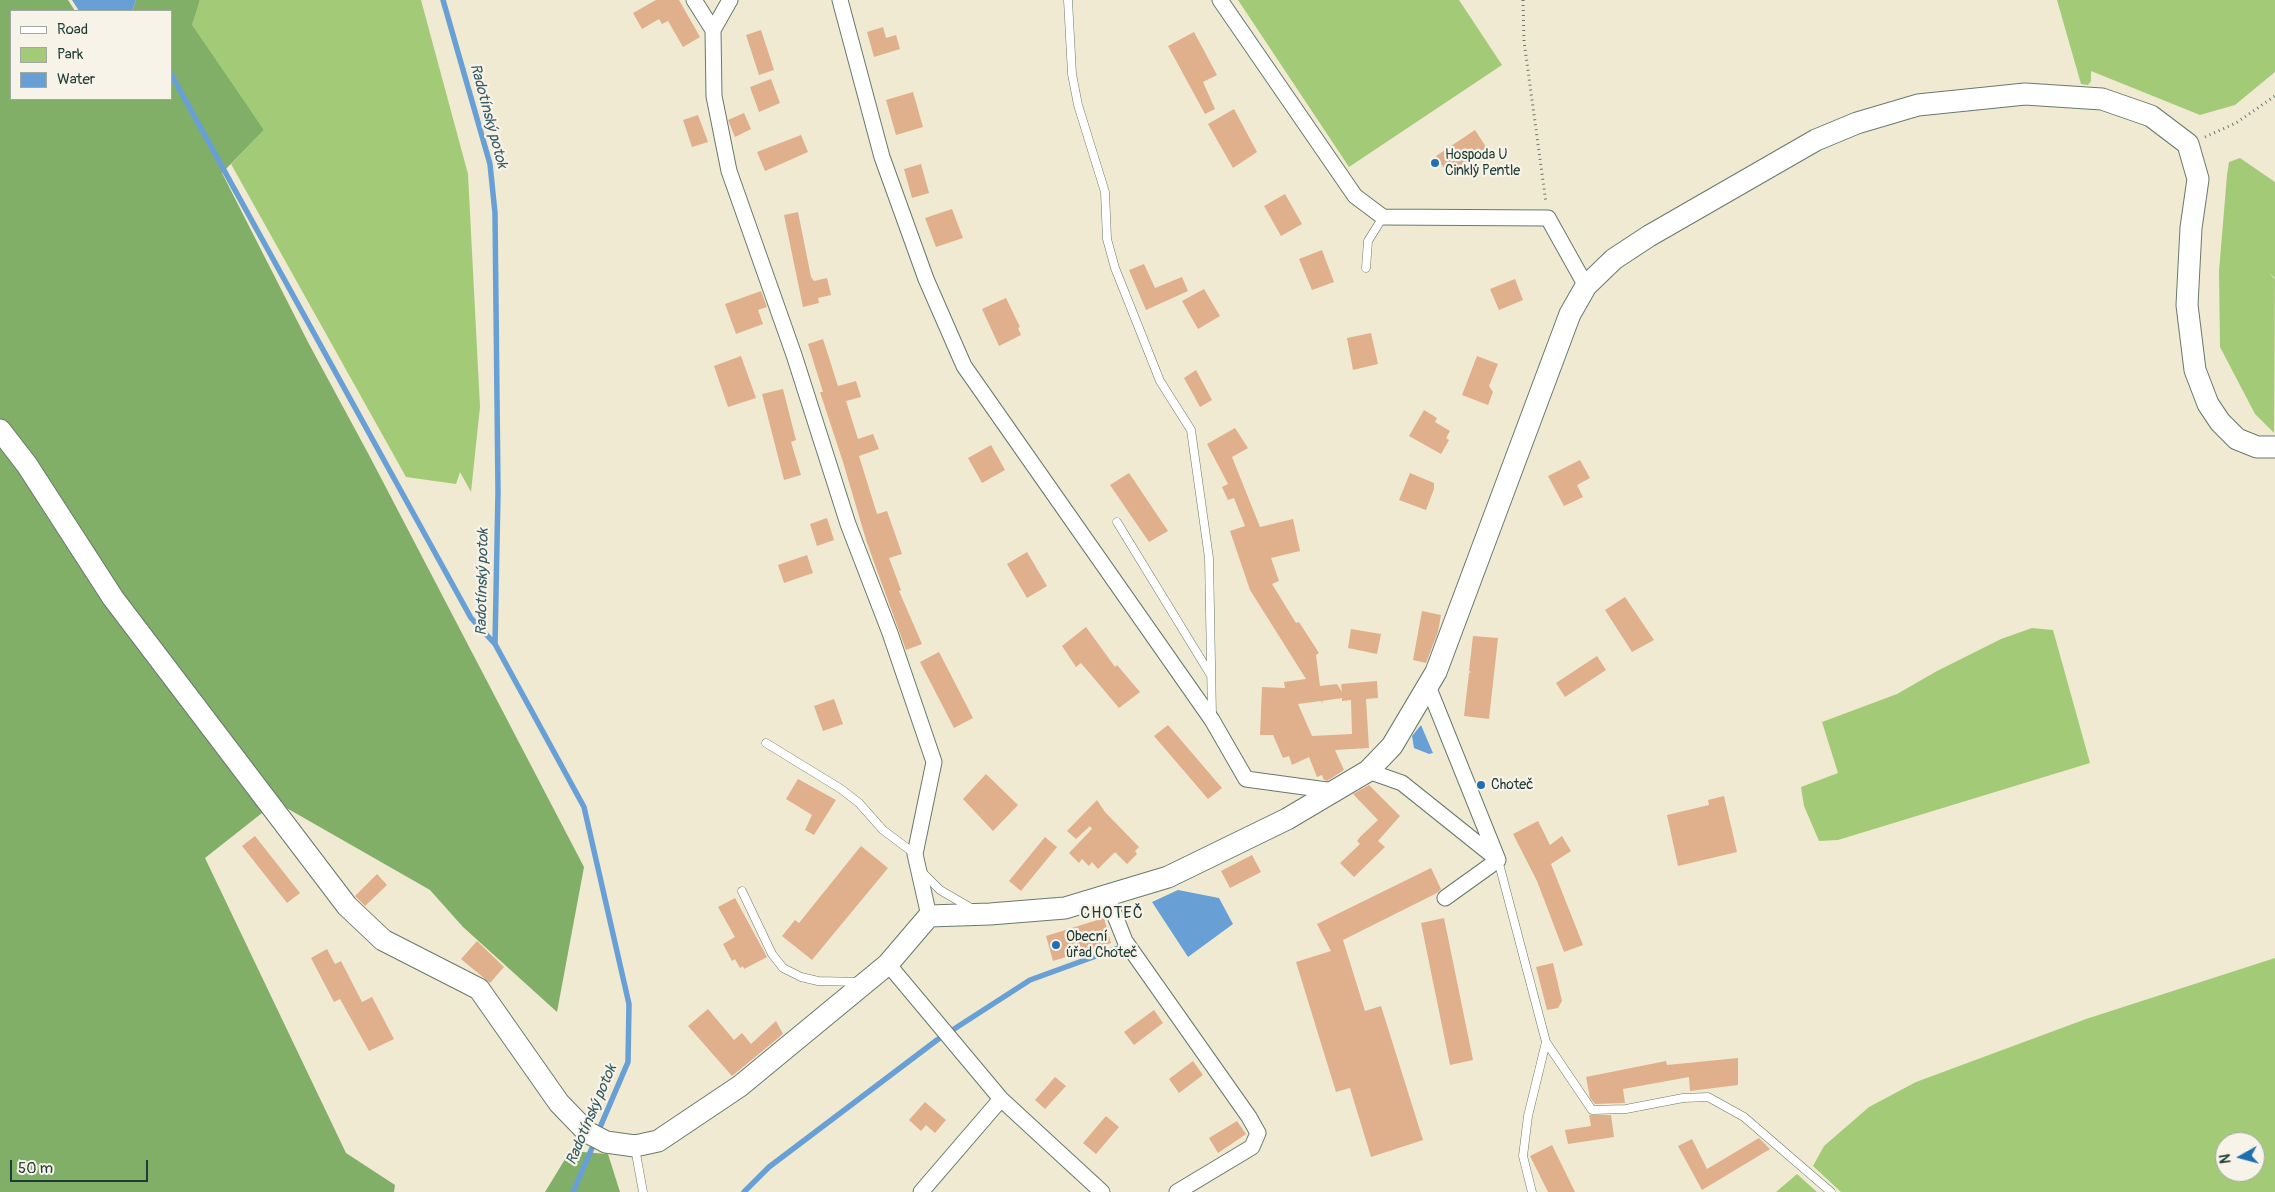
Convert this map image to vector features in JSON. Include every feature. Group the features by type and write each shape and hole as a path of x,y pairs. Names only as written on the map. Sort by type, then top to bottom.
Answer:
{"street":[{"path":"694,0 713,30"},
{"path":"730,0 713,30 714,96 729,171 794,355 848,524 890,633 934,762 916,859 929,916"},
{"path":"840,0 882,157 926,279 964,366 1212,720 1246,779 1334,791"},
{"path":"1220,0 1355,196 1383,216 1548,218 1586,286"},
{"path":"0,430 27,465 113,598 348,906 383,940 480,989 559,1103 587,1132 606,1142 635,1146 658,1141 740,1086 888,964 929,916 990,914 1066,908 1168,877 1287,818 1368,771 1392,746 1436,672 1570,314 1586,286 1614,259 1649,236 1816,140 1857,123 1918,105 2025,94 2102,99 2151,116 2188,144 2198,179 2191,228 2187,305 2195,370 2208,404 2220,422 2238,439 2257,447 2275,448"},
{"path":"1428,686 1498,860"},
{"path":"1368,771 1402,784 1498,860"},
{"path":"1445,898 1498,860"},
{"path":"1107,896 1125,941 1249,1117 1258,1134 1252,1147 1178,1192"},
{"path":"888,964 1001,1099 1102,1192"},
{"path":"921,1192 1001,1099"}],"lane":[{"path":"1068,0 1072,74 1078,105 1105,192 1107,239 1115,268 1160,381 1192,430 1209,558 1212,720"},
{"path":"1366,268 1368,241 1383,216"},
{"path":"1117,522 1211,676"},
{"path":"766,743 841,789 859,803 882,830 916,859 925,876 956,902 978,912 990,914"},
{"path":"1498,860 1546,1042 1592,1110 1626,1110 1683,1098 1708,1097 1744,1117 1831,1192"},
{"path":"742,892 772,954 783,968 801,977 818,981 866,983"},
{"path":"1532,1192 1523,1156 1528,1116 1546,1042"},
{"path":"635,1146 643,1192"}],"path":[{"path":"1523,0 1524,41 1536,118 1548,218"},
{"path":"2188,144 2236,123 2275,96"}],"green space":[{"path":"0,0 68,0 74,10 10,10 10,100 172,100 172,10 132,10 136,0 200,0 192,25 264,130 222,173 309,344 584,867 557,1012 463,927 430,890 276,802 205,858 346,1153 395,1185 394,1192 0,1192"},
{"path":"200,0 421,0 468,174 480,407 471,492 460,472 456,484 406,477 231,164 264,130 191,27"},
{"path":"1238,0 1459,0 1502,65 1349,167"},
{"path":"2057,0 2275,0 2275,72 2235,105 2200,115 2091,71 2091,81 2088,85 2081,84"},
{"path":"2240,158 2275,182 2275,278 2268,272 2275,279 2274,433 2255,414 2220,347 2219,271 2227,175 2229,162"},
{"path":"2032,628 2053,630 2090,763 1838,840 1819,841 1804,806 1801,787 1838,773 1822,722 1897,694 1937,671 2001,639"},
{"path":"2275,958 2275,1192 1841,1192 1813,1166 1824,1146 1869,1107 1916,1082 2086,1019"},
{"path":"570,1151 608,1154 620,1192 545,1192"},
{"path":"1797,1174 1817,1192 1776,1192"}],"water":[{"path":"72,0 136,0 132,10 78,10"},
{"path":"1421,725 1433,753 1429,754 1414,748 1412,736"},
{"path":"1178,890 1219,898 1233,924 1188,957 1152,902"}],"building":[{"path":"656,0 679,0 700,37 683,47 668,21 662,24 659,19 642,29 633,13"},
{"path":"883,27 886,38 896,35 900,49 874,57 867,32"},
{"path":"761,30 774,70 759,75 746,35"},
{"path":"1194,32 1217,75 1203,82 1215,109 1205,114 1168,46"},
{"path":"771,79 780,103 759,112 750,87"},
{"path":"913,92 923,127 896,135 886,100"},
{"path":"1234,109 1257,152 1233,168 1208,124"},
{"path":"744,113 751,129 735,137 728,120"},
{"path":"698,115 708,142 692,147 683,120"},
{"path":"1475,130 1488,150 1449,176 1436,156"},
{"path":"801,135 808,152 765,171 757,152"},
{"path":"921,164 929,193 912,198 904,169"},
{"path":"1285,194 1302,224 1281,236 1264,206"},
{"path":"952,209 963,238 936,247 925,218"},
{"path":"798,212 811,277 814,281 827,278 831,295 818,298 819,303 803,307 784,215"},
{"path":"1322,250 1334,282 1312,290 1299,259"},
{"path":"1144,264 1155,288 1182,277 1188,291 1146,310 1129,270"},
{"path":"1515,279 1523,300 1499,310 1490,289"},
{"path":"1204,289 1220,316 1198,329 1182,301"},
{"path":"761,291 767,307 758,310 763,324 736,334 725,304"},
{"path":"1006,298 1020,327 1018,328 1021,335 999,346 982,309"},
{"path":"1371,333 1378,364 1353,370 1347,338"},
{"path":"823,339 838,386 856,381 861,397 846,401 858,439 873,434 879,449 859,456 877,514 887,511 902,554 889,558 901,590 899,591 922,644 906,650 867,543 820,392 823,392 808,344"},
{"path":"741,356 756,398 728,407 714,366"},
{"path":"1477,356 1498,364 1489,386 1493,392 1488,405 1462,395"},
{"path":"1196,370 1212,400 1200,407 1184,378"},
{"path":"783,389 796,440 791,442 801,475 784,480 762,394"},
{"path":"1424,410 1437,418 1435,422 1450,431 1446,438 1449,440 1441,454 1409,436"},
{"path":"1235,428 1248,448 1232,457 1260,527 1293,519 1300,551 1271,558 1279,581 1272,584 1296,623 1299,622 1319,653 1316,655 1320,686 1337,684 1342,692 1341,684 1377,681 1378,698 1366,699 1369,748 1335,750 1344,770 1327,781 1324,780 1322,775 1317,777 1309,757 1292,765 1289,756 1283,758 1273,735 1260,735 1262,687 1285,688 1284,682 1306,679 1250,590 1230,531 1245,526 1234,498 1228,500 1222,487 1228,484 1207,444","holes":["1342,698 1342,701 1351,700 1352,734 1312,736 1298,704 1321,701 1323,704 1322,701"]},
{"path":"991,445 1005,470 982,483 968,458"},
{"path":"1580,460 1590,478 1577,485 1583,497 1564,506 1548,476"},
{"path":"1129,473 1168,531 1149,542 1110,485"},
{"path":"1410,473 1434,483 1434,489 1426,510 1399,500"},
{"path":"827,518 834,540 817,546 810,524"},
{"path":"1027,552 1047,586 1027,598 1007,564"},
{"path":"807,555 813,573 784,583 778,565"},
{"path":"1625,597 1654,640 1632,652 1605,610"},
{"path":"1422,611 1441,615 1438,632 1426,663 1413,660"},
{"path":"1086,627 1115,667 1117,665 1140,692 1119,708 1081,663 1076,667 1062,646"},
{"path":"1351,629 1381,634 1377,654 1348,648"},
{"path":"1473,636 1498,638 1489,719 1464,716 1469,673 1471,672 1469,671"},
{"path":"939,652 973,718 954,728 920,662"},
{"path":"1597,656 1606,670 1565,697 1556,683"},
{"path":"834,699 843,724 823,731 814,706"},
{"path":"1168,725 1222,788 1208,799 1154,736"},
{"path":"986,774 1018,805 993,831 963,799"},
{"path":"798,779 836,800 814,835 805,830 812,815 786,799"},
{"path":"1369,785 1400,816 1378,841 1385,847 1354,877 1340,863 1360,844 1357,841 1378,820 1353,794"},
{"path":"1724,796 1737,852 1678,866 1667,815 1709,805 1708,800"},
{"path":"1097,800 1105,812 1139,847 1135,851 1137,854 1127,864 1115,852 1098,869 1092,862 1089,866 1082,859 1079,863 1069,853 1092,829 1090,826 1076,839 1067,831"},
{"path":"1538,821 1550,845 1562,836 1571,851 1551,864 1583,945 1564,952 1537,881 1513,834"},
{"path":"255,836 300,893 287,903 242,846"},
{"path":"1045,837 1057,847 1021,891 1009,881"},
{"path":"861,846 888,868 812,960 782,936 795,920 799,923"},
{"path":"1252,855 1261,872 1230,888 1221,871"},
{"path":"1431,868 1441,889 1437,893 1343,940 1365,1011 1381,1006 1423,1140 1371,1157 1350,1088 1336,1092 1296,962 1331,951 1317,924"},
{"path":"377,874 387,885 365,906 355,896"},
{"path":"735,898 767,957 744,969 743,966 740,968 735,959 732,961 723,944 735,937 718,907"},
{"path":"1104,918 1111,943 1053,961 1046,936"},
{"path":"1444,918 1473,1060 1450,1065 1421,923"},
{"path":"477,941 504,967 490,983 461,959"},
{"path":"327,949 335,964 341,961 362,1002 372,997 394,1039 369,1051 340,999 334,1002 311,958"},
{"path":"1553,963 1562,1001 1558,1008 1547,1010 1536,967"},
{"path":"708,1009 734,1040 742,1033 751,1044 776,1021 783,1034 732,1076 688,1026"},
{"path":"1154,1010 1163,1023 1134,1045 1124,1032"},
{"path":"1738,1058 1738,1085 1690,1091 1689,1077 1623,1089 1625,1103 1595,1104 1590,1098 1586,1077 1666,1061 1667,1065"},
{"path":"1193,1061 1203,1075 1179,1093 1169,1079"},
{"path":"1055,1077 1066,1086 1045,1109 1035,1100"},
{"path":"925,1102 946,1120 935,1133 926,1125 921,1131 909,1120"},
{"path":"1589,1115 1611,1115 1614,1137 1568,1144 1565,1130 1591,1126"},
{"path":"1106,1116 1119,1127 1096,1154 1083,1143"},
{"path":"1237,1121 1246,1134 1218,1153 1209,1138"},
{"path":"1759,1138 1770,1149 1702,1190 1678,1146 1692,1139 1707,1169"},
{"path":"1552,1145 1575,1192 1548,1192 1530,1156"}],"waterway":[{"name":"Radotínský potok","path":"443,0 490,164 495,213 498,492 495,644 584,807 629,1004 628,1062 598,1132"},
{"path":"172,76 471,618 495,644"},
{"path":"744,1192 769,1167 937,1040 1030,980 1118,948"},
{"name":"Radotínský potok","path":"573,1192 595,1141"}],"place":[{"name":"Hospoda U Cinklý Pentle","path":"1435,163"},
{"name":"Choteč","path":"1481,785"},
{"name":"Obecní úřad Choteč","path":"1056,945"}],"district":[{"name":"CHOTEČ","path":"1112,914"}]}
